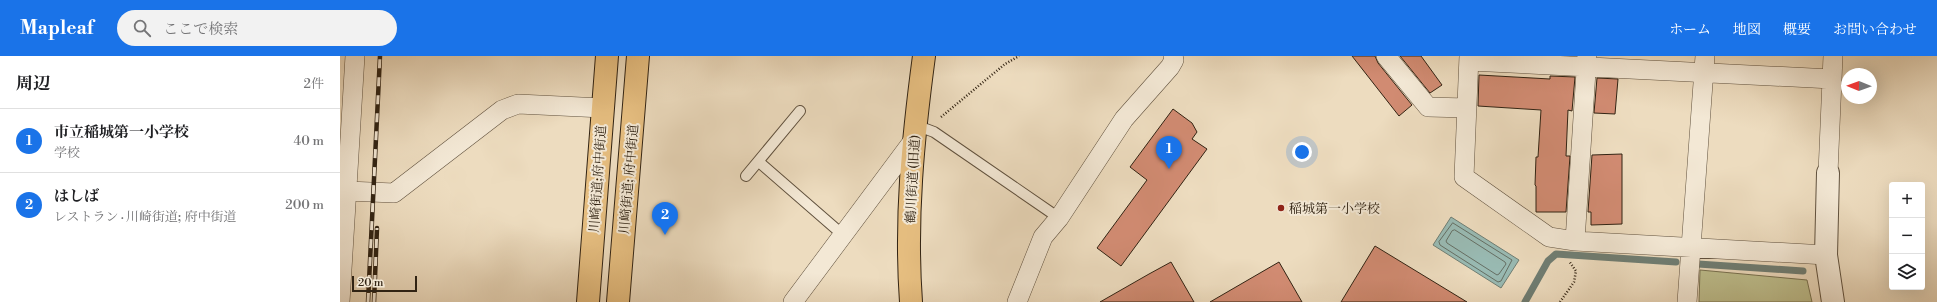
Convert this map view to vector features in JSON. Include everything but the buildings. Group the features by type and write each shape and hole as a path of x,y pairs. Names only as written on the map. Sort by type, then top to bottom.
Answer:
{"main road":[{"name":"川崎街道;府中街道","path":"588,302 607,56"},
{"name":"川崎街道; 府中街道","path":"618,302 638,56"},
{"name":"鶴川街道 (旧道)","path":"911,302 909,198 918,133 924,56"}],"street":[{"path":"340,302 355,56"},
{"path":"1019,301 1043,236 1059,218 1124,119 1170,67 1174,60 1173,56"},
{"path":"1386,56 1428,107 1467,108"},
{"path":"1833,56 1826,255 1833,302"},
{"path":"1826,255 1575,241 1550,237 1464,177 1469,58 1704,64 1832,79"},
{"path":"1575,241 1587,61"},
{"path":"1687,302 1704,64"},
{"path":"347,191 394,193 502,110 518,104 603,108"},
{"path":"793,302 918,133"}],"lane":[{"path":"746,176 800,112"},
{"path":"918,133 934,132 1059,218"},
{"path":"759,162 843,235"}],"path":[{"path":"918,133 1005,64 1019,56"},
{"path":"1560,302 1574,282 1576,271 1569,262"}],"green space":[{"path":"1700,270 1807,280 1812,302 1699,302"}],"water":[{"path":"1451,217 1519,260 1501,288 1433,245"}],"waterway":[{"path":"1525,302 1548,261 1556,254 1676,262"},
{"path":"1698,264 1803,271"}],"railway":[{"path":"368,302 380,56"},
{"path":"374,302 377,228"}],"place":[{"name":"市立稲城第一小学校","path":"1169,169"},
{"name":"稲城第一小学校","path":"1281,208"},
{"name":"はしば","path":"665,235"}]}
